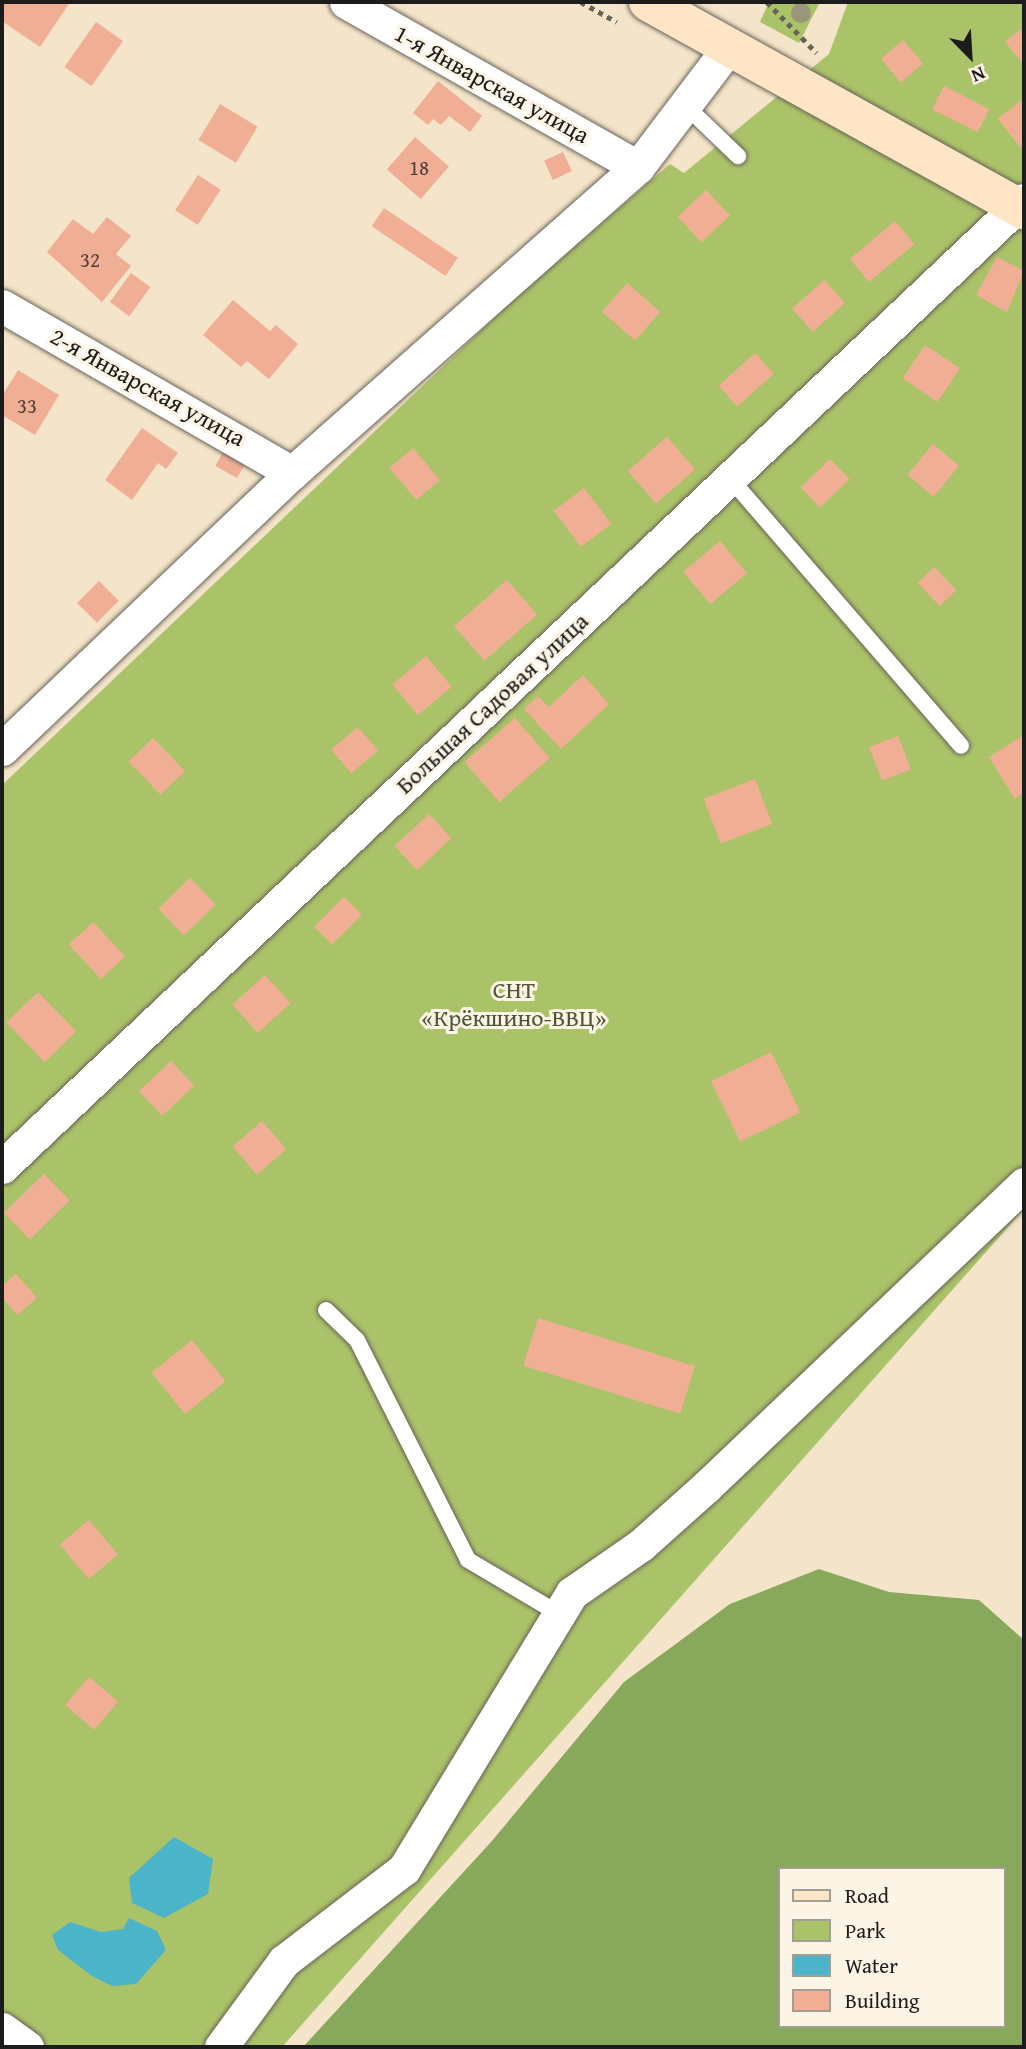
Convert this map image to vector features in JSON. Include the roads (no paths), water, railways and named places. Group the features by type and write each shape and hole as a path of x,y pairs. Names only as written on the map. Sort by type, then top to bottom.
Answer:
{"main road":[{"path":"648,2 1022,205"}],"street":[{"name":"1-я Январская улица","path":"346,2 638,167"},
{"path":"2,749 292,472 638,167 687,107 729,47"},
{"name":"Большая Садовая улица","path":"2,1167 729,477 982,239 1022,205"},
{"name":"2-я Январская улица","path":"2,306 292,472"},
{"path":"221,2047 284,1961 404,1869 556,1612 707,1486 1024,1184"},
{"path":"2,2029 27,2047"}],"lane":[{"path":"687,107 738,156"},
{"path":"729,477 961,746"},
{"path":"326,1310 357,1340 468,1560 556,1612"}],"water":[{"path":"174,1837 213,1859 208,1894 164,1918 132,1903 129,1878"},
{"path":"129,1918 157,1931 166,1950 136,1984 112,1986 92,1976 58,1950 52,1935 70,1922 101,1932 123,1929"}],"park label":[{"name":"СНТ «Крёкшино-ВВЦ»","path":"514,1004"}]}
